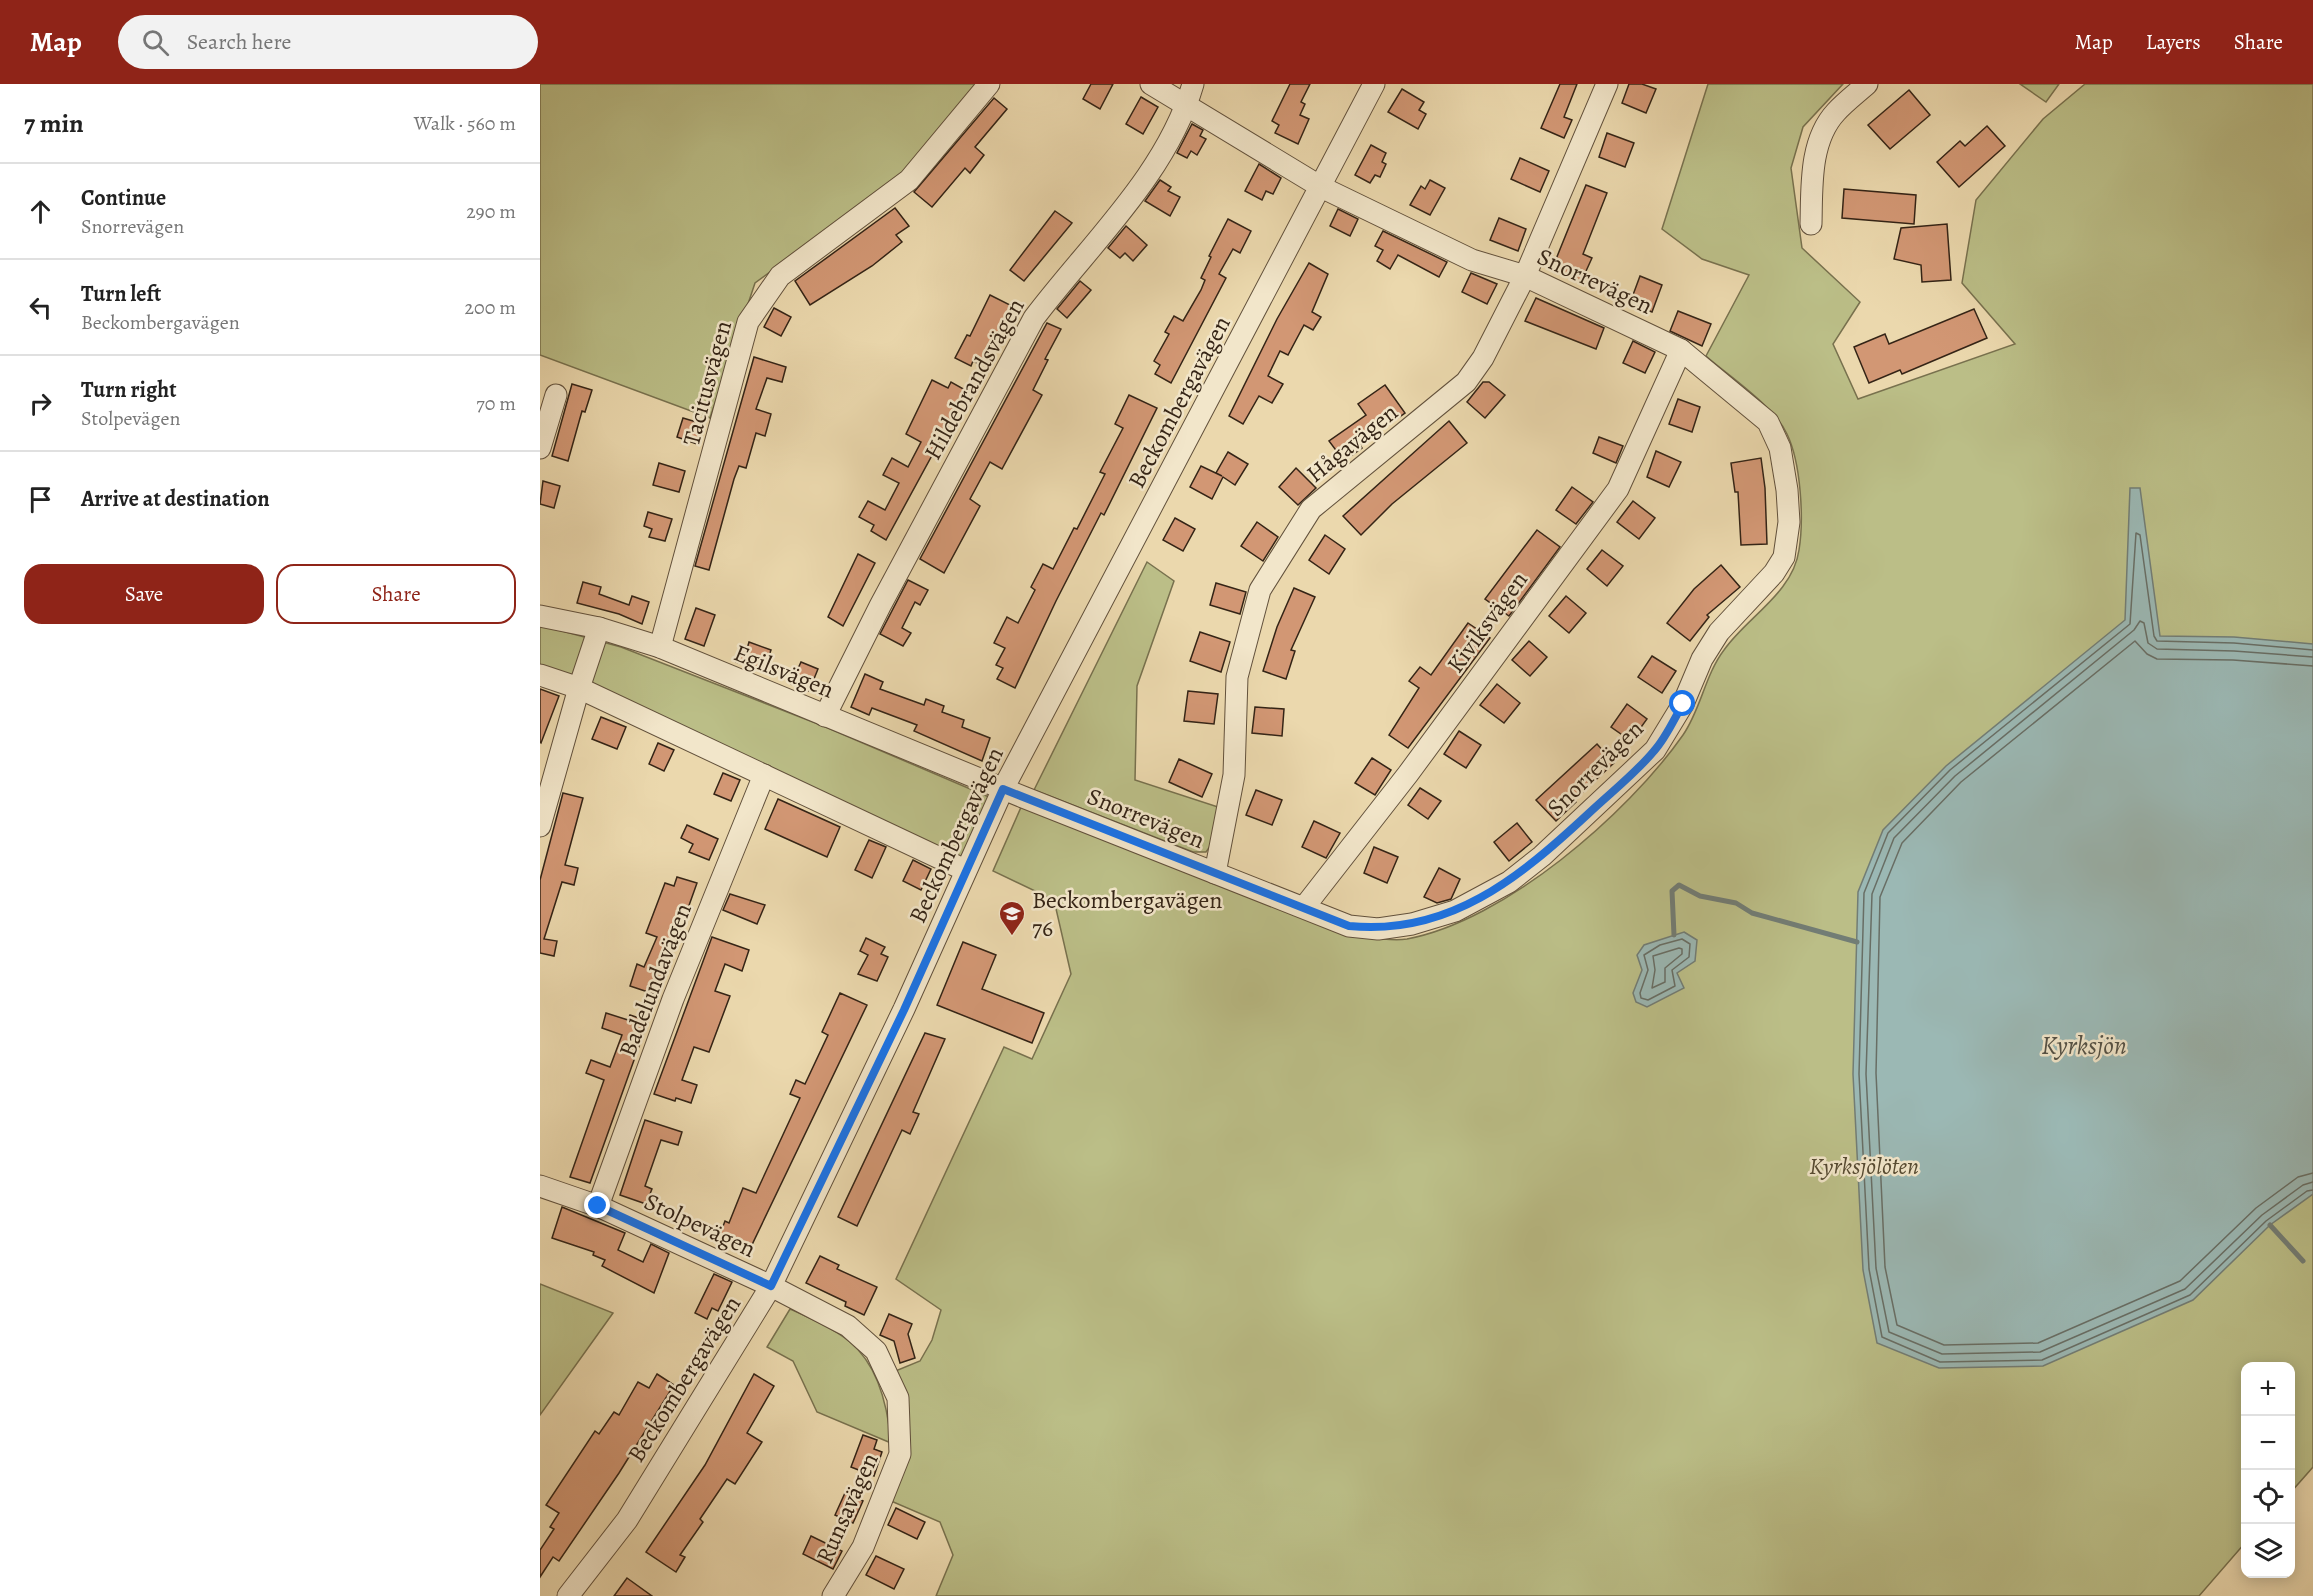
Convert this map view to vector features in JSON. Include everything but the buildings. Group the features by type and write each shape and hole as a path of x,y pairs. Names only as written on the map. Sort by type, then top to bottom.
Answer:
{"street":[{"name":"Tacitusvägen","path":"660,647 748,322 780,276 909,180 989,84"},
{"path":"1151,84 1321,188"},
{"name":"Hildebrandsvägen","path":"825,716 880,606 1034,318 1065,277 1117,220 1163,149 1187,104 1194,84"},
{"name":"Beckombergavägen","path":"568,1596 627,1520 771,1286 904,1010 1003,789 1374,84"},
{"name":"Hågavägen","path":"1215,873 1234,775 1237,677 1260,590 1311,508 1466,382 1483,358 1526,276 1606,84"},
{"path":"1811,224 1812,173 1824,129 1835,112 1867,84"},
{"name":"Snorrevägen","path":"1003,789 1305,906 1349,926 1378,929 1412,924 1455,911 1509,882 1542,856 1655,750 1683,704 1702,658 1719,632 1774,573 1784,557 1789,522 1787,490 1780,448 1768,423 1681,350 1526,276 1472,260 1321,188"},
{"name":"Kiviksvägen","path":"1305,906 1408,774 1618,489 1681,350"},
{"path":"540,447 556,395"},
{"name":"Egilsvägen","path":"540,616 599,628 660,647 1003,789"},
{"path":"540,826 579,688 599,628"},
{"path":"540,675 579,688 965,870"},
{"name":"Badelundavägen","path":"598,1206 673,999 764,775"},
{"name":"Stolpevägen","path":"540,1186 598,1206 771,1286"},
{"name":"Runsavägen","path":"771,1286 848,1326 876,1351 898,1398 900,1454 863,1547 833,1596"}],"green space":[{"path":"540,84 976,84 905,172 755,283 710,418 540,355"},
{"name":"Kyrksjölöten","path":"1708,84 1843,84 1803,127 1791,168 1802,248 1860,302 1833,344 1858,399 2015,344 1962,283 1976,200 2043,119 2085,84 2313,84 2313,1467 2295,1487 2295,1362 2241,1362 2241,1548 2199,1596 936,1596 953,1555 940,1522 891,1501 893,1372 920,1361 932,1340 941,1310 896,1279 1004,1047 1032,1059 1071,974 1054,900 993,871 1022,805 1367,937 1402,940 1444,928 1483,911 1522,888 1597,830 1659,766 1683,735 1712,670 1724,650 1779,592 1795,565 1799,550 1800,491 1792,446 1787,434 1781,423 1751,392 1706,356 1749,275 1702,259 1662,229"},
{"path":"2020,84 2059,84 2046,102"},
{"path":"1147,562 1174,581 1137,686 1135,780 1218,807 1211,845 1206,852 1193,852 1034,790"},
{"path":"540,625 621,647 823,726 989,797 961,858 540,666"},
{"path":"540,1284 613,1313 540,1415"},
{"path":"790,1309 836,1332 860,1352 868,1363 880,1389 891,1443 817,1412 793,1361 767,1347"}],"water":[{"name":"Kyrksjön","path":"2130,488 2140,488 2160,636 2234,637 2313,644 2313,1194 2270,1225 2193,1300 2043,1366 1939,1368 1877,1343 1863,1270 1853,1074 1858,892 1883,830 1946,766 2125,620"},
{"path":"1684,932 1697,940 1695,961 1677,973 1684,988 1647,1007 1636,1002 1633,993 1642,970 1637,955 1644,945"}],"waterway":[{"path":"1674,935 1672,891 1679,885 1700,896 1736,903 1752,913 1857,942"},
{"path":"2270,1225 2303,1261"}],"place":[{"name":"Beckombergavägen 76","path":"1012,937"}],"route":[{"path":"598,1206 771,1286 904,1010 1003,789 1305,906 1349,926 1378,929 1412,924 1455,911 1509,882 1561,839 1655,750 1683,704"}]}
